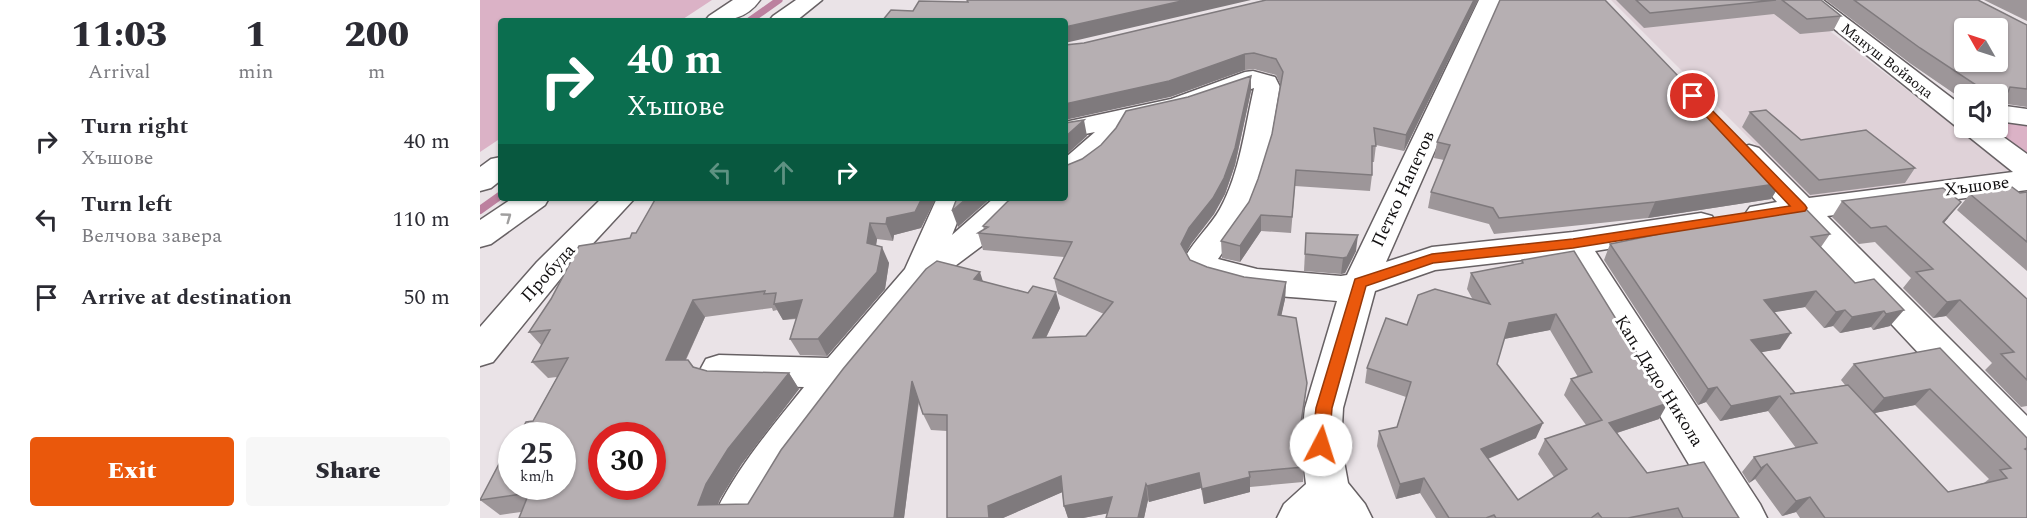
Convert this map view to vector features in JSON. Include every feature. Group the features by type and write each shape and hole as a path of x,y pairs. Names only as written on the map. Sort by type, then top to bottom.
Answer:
{"main road":[{"path":"722,18 749,0"},
{"name":"Mануш Войвода","path":"1809,0 1954,108"},
{"name":"Петко Напетов","path":"1326,509 1321,445 1324,408 1360,283 1497,1"},
{"name":"Хъшове","path":"1115,121 1179,105 1245,80 1253,79 1266,83 1268,87 1246,185 1234,212 1204,251 1201,260 1204,266 1212,270 1257,281 1342,289 1432,259 1573,243 1800,208 2027,180"},
{"path":"2008,114 2027,117"},
{"path":"1068,129 1115,121 1112,130 1082,161 1068,170"},
{"path":"1728,133 2027,442"},
{"path":"1987,138 2027,168"},
{"path":"480,181 498,168"},
{"path":"480,236 530,201"},
{"name":"Прoбудa","path":"480,352 549,270 617,201"},
{"path":"919,275 951,201"},
{"path":"735,518 776,452 837,373 919,275 972,237 1011,201"},
{"name":"Кап. Дядо Никола","path":"1573,243 1745,518"},
{"path":"720,370 837,373"}],"shaded area":[{"path":"480,0 712,0 685,18 498,18 498,140 480,152"},
{"path":"1611,0 1789,0 1954,126 1954,138 1970,138 2012,170 1809,198"},
{"path":"2008,114 2027,117 2027,168 1987,138 2008,138"}],"building":[{"path":"967,0 1186,0 1068,26 1068,18 884,18 891,10 913,11 919,1 968,2"},
{"path":"1266,0 1474,0 1406,135 1374,128 1376,146 1372,146 1372,175 1296,170 1292,217 1261,215 1240,246 1221,241 1249,202 1272,134 1283,72 1276,59 1254,53 1245,54 1169,81 1068,103 1068,45 1084,43"},
{"path":"1500,0 1605,0 1781,183 1655,202 1499,218 1493,208 1431,192 1450,145 1437,142"},
{"path":"1636,0 1776,0 1650,13"},
{"path":"1782,0 1821,0 1841,16 1807,19"},
{"path":"1854,0 1978,0 2027,25 2027,89 2010,87 2008,92 2008,84 1974,84 1956,72 2008,72 2008,18 1954,18 1954,70"},
{"path":"1251,76 1235,148 1224,178 1213,198 1189,228 1181,244 1190,260 1207,267 1244,277 1286,282 1278,315 1296,318 1307,383 1300,429 1304,467 1249,472 1250,477 1202,489 1199,473 1147,486 1146,484 1138,518 1106,518 1112,497 1064,506 1061,476 988,506 989,518 947,518 947,415 923,414 912,381 894,518 519,518 526,500 576,500 576,422 526,422 533,421 568,358 532,362 550,330 529,332 551,299 579,246 630,238 632,233 636,233 654,201 920,201 915,212 887,218 886,224 870,223 867,243 882,247 877,272 818,339 790,339 802,300 774,304 776,293 764,294 765,291 693,300 666,360 688,360 693,367 707,371 789,373 728,449 706,484 698,505 748,504 781,450 843,369 926,269 937,261 980,272 974,279 1028,293 1033,286 1056,292 1033,338 1086,336 1113,302 1054,278 1072,242 978,233 988,227 983,226 1008,201 1068,201 1068,165 1082,159 1101,145 1116,128 1126,111 1188,97"},
{"path":"1766,110 1801,140 1866,130 1915,168 1819,180 1750,112"},
{"path":"1084,120 1068,134 1068,123"},
{"path":"2012,187 2020,193 2027,192 2027,242 1970,194"},
{"path":"1943,188 1961,202 1943,222 2027,299 2027,380 2001,354 2014,352 1960,300 1947,302 1916,272 1933,269 1886,226 1871,228 1842,201"},
{"path":"956,201 964,201 952,211"},
{"path":"1802,205 1830,234 1811,237 1855,283 1874,279 1904,310 1852,317 1845,310 1836,312 1816,291 1764,300 1791,333 1751,340 1795,393 1790,394 1848,385 1948,492 2007,478 2000,470 2011,468 1930,389 1884,398 1854,364 1940,348 2027,438 2025,449 2027,450 2027,518 1825,518 1810,497 1796,501 1767,464 1761,468 1754,457 1817,443 1780,396 1731,406 1717,387 1708,389 1610,244 1660,234 1659,228"},
{"path":"1306,233 1358,235 1347,257 1343,258 1305,254"},
{"path":"1574,251 1668,403 1609,423 1647,473 1704,462 1739,518 1683,518 1678,508 1628,518 1602,518 1598,513 1591,518 1496,518 1494,515 1486,518 1449,518 1424,478 1400,484 1379,431 1397,427 1411,382 1367,368 1386,318 1407,325 1418,295 1435,289 1490,304 1471,273 1523,263 1522,260","holes":["1556,314 1592,372 1571,379 1602,420 1545,439 1567,469 1518,500 1481,449 1543,423 1497,364 1509,323"]},
{"path":"498,466 498,497 480,500"}],"waterway":[{"path":"753,18 779,0"},
{"path":"480,210 498,197"}],"route":[{"path":"1321,445 1324,408 1360,283 1432,259 1573,243 1800,208 1693,96"}]}
